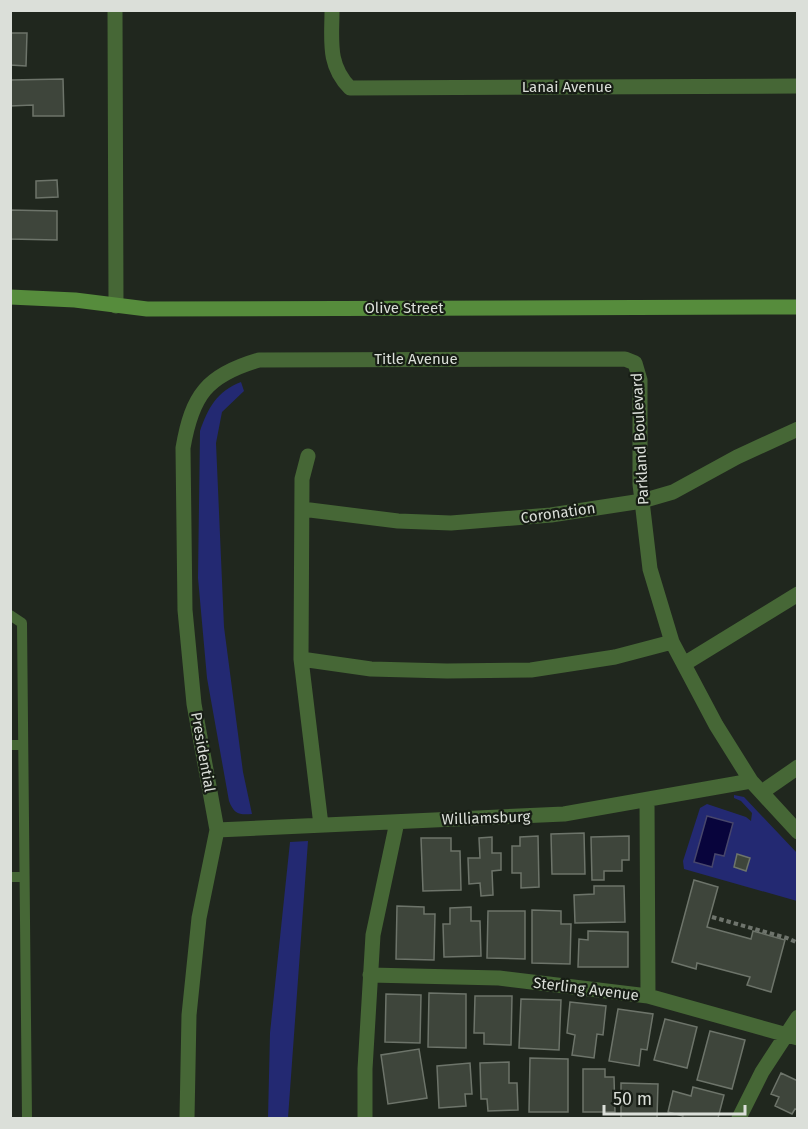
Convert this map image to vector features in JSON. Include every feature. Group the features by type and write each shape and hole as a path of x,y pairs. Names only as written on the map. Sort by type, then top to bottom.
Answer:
{"street":[{"path":"115,10 116,306"},
{"name":"Lanai Avenue","path":"332,10 332,58 341,78 350,88 798,86"},
{"name":"Olive Street","path":"10,297 75,300 147,309 798,307"},
{"name":"Title Avenue","path":"204,388 238,366 259,360 625,359 635,363"},
{"name":"Parkland Boulevard","path":"635,363 639,380 640,484 650,569 672,642 716,725 752,781 798,831"},
{"name":"Presidential","path":"187,1119 189,1015 199,918 217,830 194,704 185,610 183,448 186,428 204,388"},
{"name":"Coronation","path":"302,509 398,521 451,523 551,515 642,501 673,492 737,457 798,429"},
{"path":"308,456 302,479 301,658 321,825"},
{"path":"684,664 798,594"},
{"path":"301,658 371,669 447,671 531,669 615,657 672,642"},
{"path":"762,792 798,767"},
{"name":"Williamsburg","path":"217,830 564,814 752,781"},
{"path":"647,800 648,996"},
{"path":"365,1119 365,1069 373,934 397,822"},
{"name":"Sterling Avenue","path":"370,975 499,978 648,996 792,1036"},
{"path":"739,1119 762,1072 792,1036 798,1017"}],"lane":[{"path":"10,615 22,623 27,1119"},
{"path":"10,745 23,745"},
{"path":"10,878 24,877"}],"path":[{"path":"712,917 798,943"}],"shaded area":[{"path":"241,382 244,391 222,412 216,443 224,627 243,772 252,814 240,814 233,809 229,801 207,678 198,578 200,431 214,401 226,390"},
{"path":"734,795 744,797 797,853 797,901 684,869 683,861 700,808 707,804 746,817 751,821 752,813 741,801 734,798"},
{"path":"707,816 733,823 724,856 715,854 712,867 694,862"},
{"path":"308,841 288,1118 268,1118 270,1033 290,842"}],"building":[{"path":"10,33 27,33 26,66 10,65"},
{"path":"63,79 64,116 33,116 33,105 10,106 10,80"},
{"path":"57,180 58,197 36,198 36,181"},
{"path":"10,210 57,211 57,240 10,239"},
{"path":"584,833 585,874 552,874 551,834"},
{"path":"538,836 539,887 521,888 521,873 512,873 512,846 520,846 520,837"},
{"path":"629,836 629,860 622,860 622,871 604,871 604,880 592,880 591,837"},
{"path":"492,837 492,853 501,853 501,870 492,871 493,895 481,896 480,883 469,884 468,858 480,858 479,838"},
{"path":"421,838 451,838 451,851 460,851 461,890 423,891"},
{"path":"737,854 750,858 746,871 734,867"},
{"path":"694,880 718,887 707,927 751,939 753,931 785,940 771,992 747,985 750,977 697,963 696,969 672,962"},
{"path":"594,886 624,886 625,922 575,923 574,895 594,894"},
{"path":"397,906 424,907 424,914 435,914 434,960 396,959"},
{"path":"471,907 471,921 480,921 481,956 444,957 443,924 450,924 450,908"},
{"path":"532,910 561,911 561,924 571,924 570,964 532,963"},
{"path":"488,911 525,911 525,959 487,958"},
{"path":"588,931 628,932 628,967 578,967 579,939 588,940"},
{"path":"429,993 466,994 466,1048 428,1047"},
{"path":"386,994 421,995 420,1043 385,1042"},
{"path":"475,996 512,996 511,1045 484,1044 484,1033 474,1033"},
{"path":"521,999 561,1000 559,1050 519,1048"},
{"path":"570,1002 606,1006 603,1035 597,1034 594,1058 572,1055 575,1035 567,1033"},
{"path":"618,1009 653,1014 647,1050 641,1049 639,1066 609,1061"},
{"path":"665,1019 697,1027 687,1068 654,1060"},
{"path":"710,1031 745,1040 732,1089 697,1080"},
{"path":"419,1049 427,1098 388,1104 381,1055"},
{"path":"530,1058 568,1059 568,1112 529,1112"},
{"path":"509,1062 509,1083 517,1083 518,1110 488,1111 487,1099 481,1099 480,1063"},
{"path":"470,1063 472,1094 465,1094 466,1106 439,1108 437,1066"},
{"path":"583,1069 605,1069 605,1077 614,1077 615,1112 583,1112"},
{"path":"781,1073 798,1081 798,1110 795,1109 792,1114 775,1106 779,1097 771,1094"},
{"path":"621,1083 658,1084 657,1118 621,1118"},
{"path":"693,1087 724,1095 718,1118 682,1118 683,1116 668,1112 673,1091 691,1096"}]}
